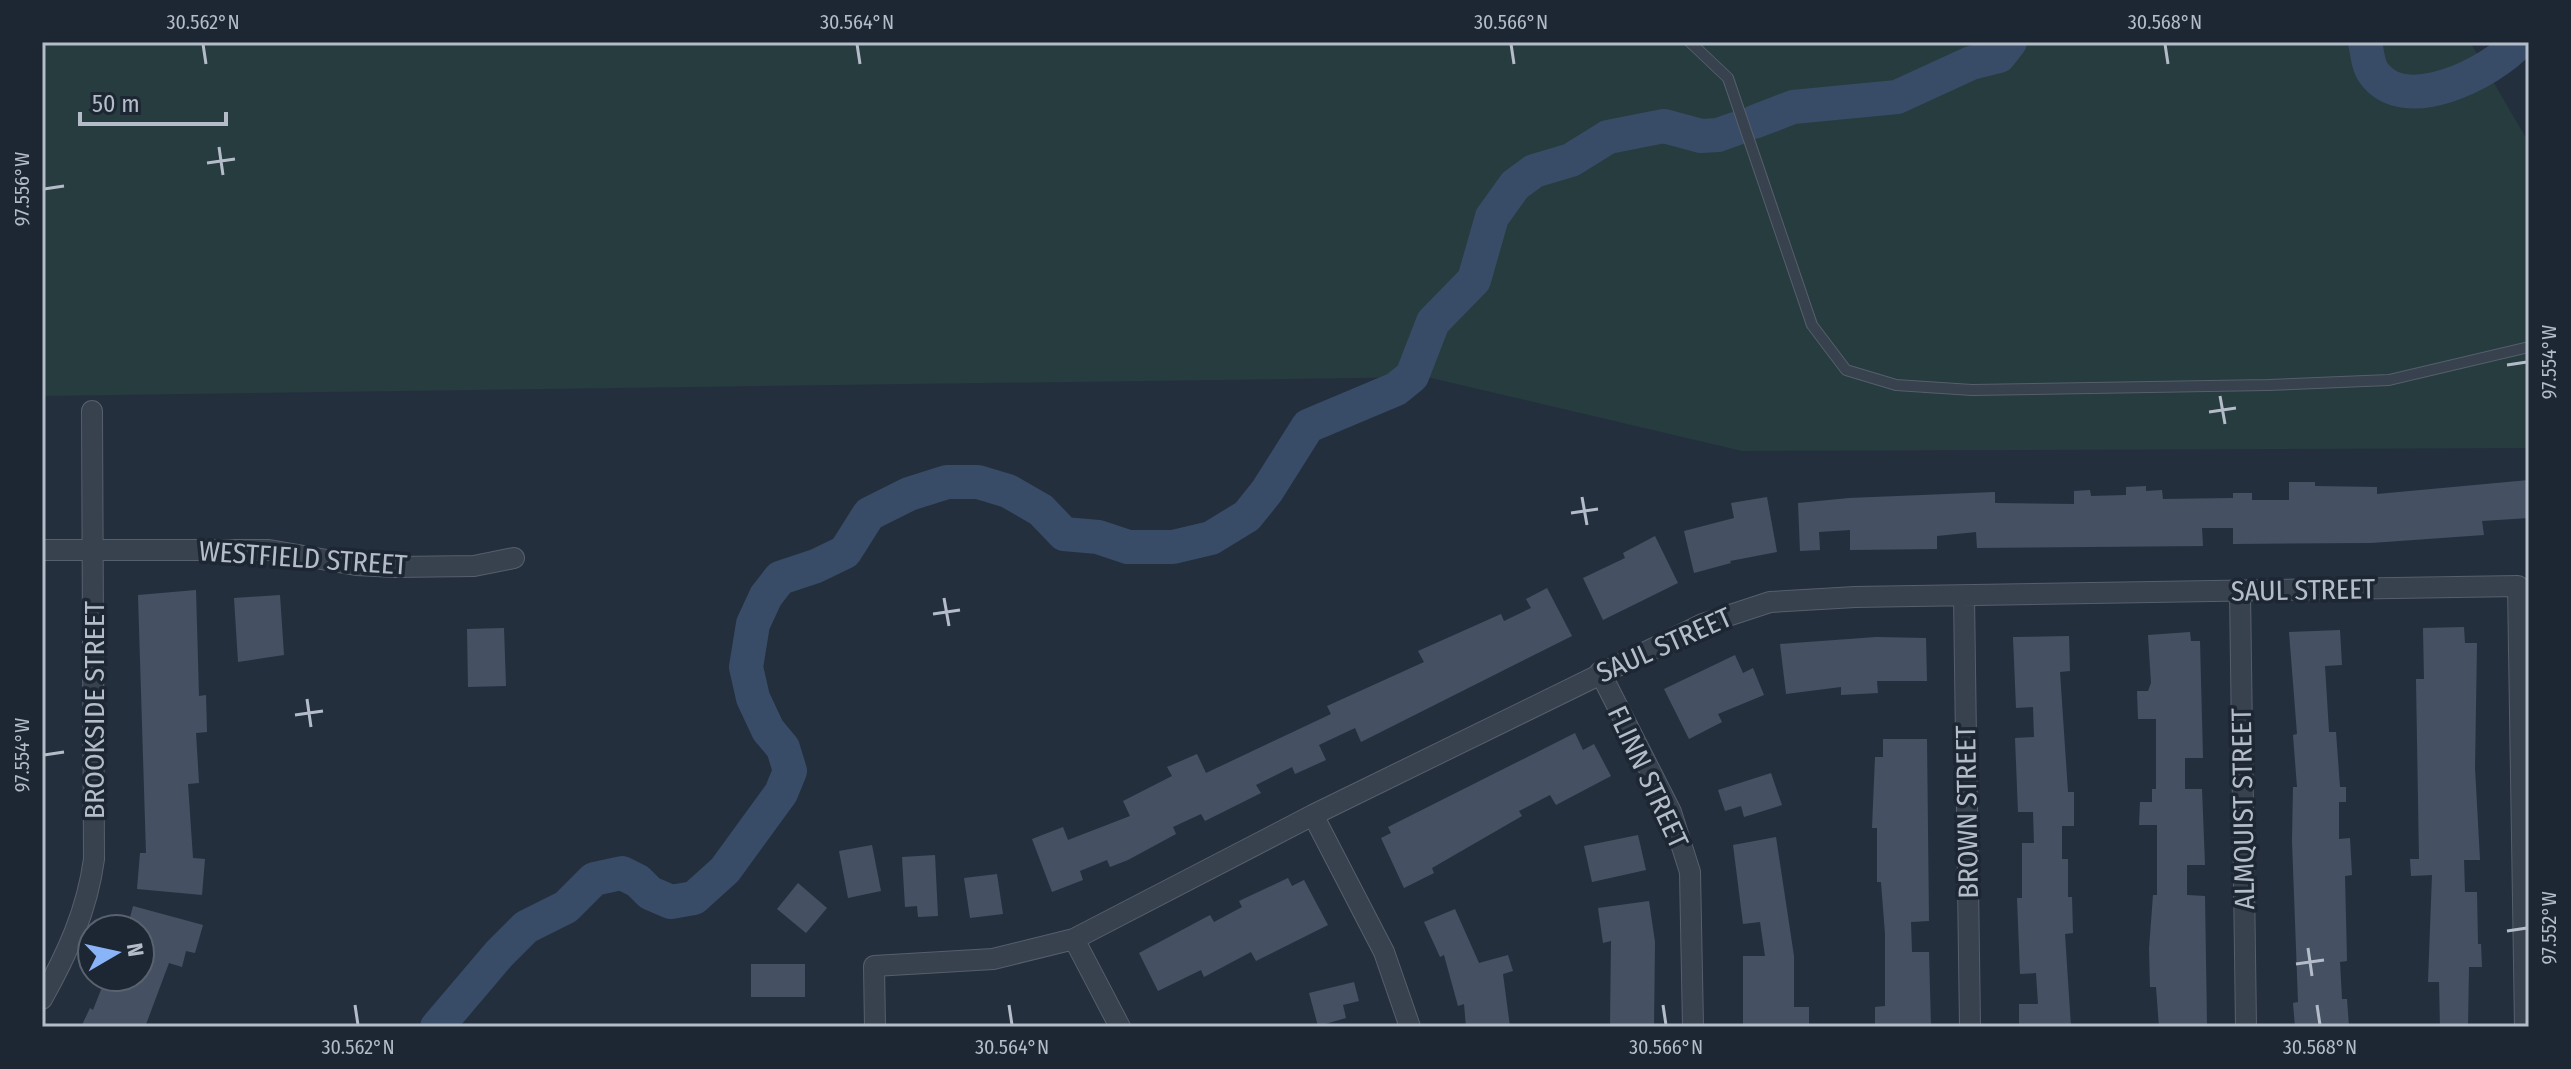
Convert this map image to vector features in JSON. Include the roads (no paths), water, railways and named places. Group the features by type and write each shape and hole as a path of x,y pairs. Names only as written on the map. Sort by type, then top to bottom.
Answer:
{"street":[{"name":"BROOKSIDE STREET","path":"45,988 81,919 94,859 92,411"},
{"name":"WESTFIELD STREET","path":"42,550 269,550 356,565 395,567 474,566 514,558"},
{"name":"SAUL STREET","path":"875,1027 874,966 993,959 1074,939 1600,672 1703,624 1770,602 2518,586 2525,1027"},
{"name":"ALMQUIST STREET","path":"2240,591 2246,1027"},
{"name":"BROWN STREET","path":"1964,596 1970,1027"},
{"name":"FLINN STREET","path":"1600,672 1671,812 1690,872 1693,1027"},
{"path":"1313,815 1384,952 1410,1027"},
{"path":"1074,939 1120,1027"}],"lane":[{"path":"1690,42 1728,78 1812,325 1846,370 1896,385 1972,390 2268,385 2389,380 2529,347"}],"waterway":[{"path":"1754,122 1793,107 1897,97 1971,63 1999,56 2010,42"},
{"path":"2365,42 2373,72 2387,85 2405,91 2426,91 2469,77 2489,66 2519,42"},
{"path":"437,1027 526,927 566,907 594,879 622,873 638,881 650,893 671,902 694,898 725,870 781,793 790,771 783,748 768,730 753,698 746,667 753,624 766,596 780,578 845,552 869,514 909,494 947,482 978,482 1008,491 1041,510 1064,534 1098,537 1128,547 1173,547 1211,538 1247,516 1267,491 1308,426 1396,389 1412,376 1433,322 1474,280 1492,217 1515,185 1534,171 1571,160 1608,137 1664,126 1701,136 1718,135 1735,129"}]}
